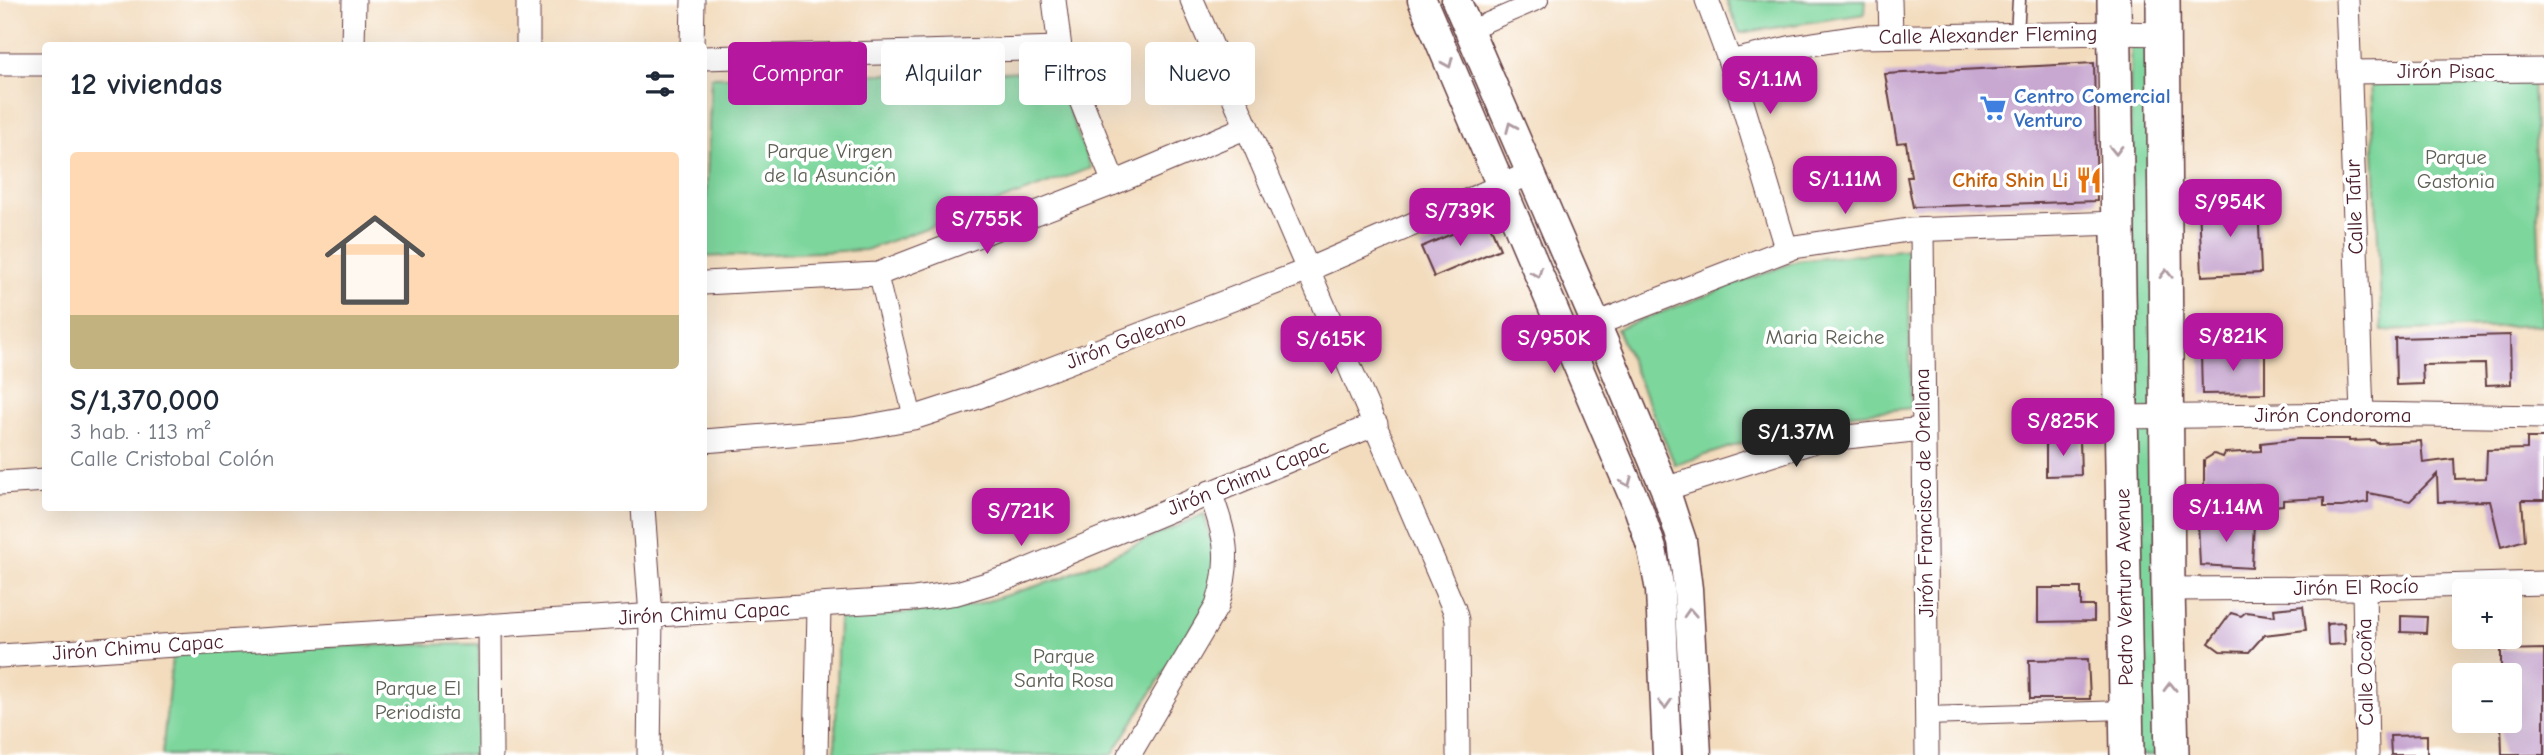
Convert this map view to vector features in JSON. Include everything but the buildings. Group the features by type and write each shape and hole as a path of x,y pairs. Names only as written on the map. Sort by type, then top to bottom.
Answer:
{"main road":[{"name":"Pedro Venturo Avenue","path":"2163,0 2172,755"},
{"name":"Pedro Venturo Avenue","path":"2114,16 2127,755"}],"street":[{"path":"353,42 354,0"},
{"path":"528,0 528,42"},
{"path":"692,42 693,0"},
{"path":"1055,0 1059,42"},
{"path":"1192,0 1454,608 1457,620 1458,755"},
{"path":"1422,0 1639,510 1652,549 1660,590 1667,755"},
{"path":"1456,0 1665,489 1682,541 1697,755"},
{"path":"1469,30 1539,0"},
{"path":"1707,0 1730,62 1786,248"},
{"path":"1890,0 1891,36"},
{"name":"Calle Tafur","path":"2347,0 2362,414"},
{"name":"Calle Alexander Fleming","path":"1730,62 1811,43 1858,37 2017,34 2114,16 2164,34"},
{"path":"707,58 1019,49"},
{"path":"0,64 42,64"},
{"name":"Jirón Pisac","path":"2349,72 2544,70"},
{"path":"1083,105 1114,183"},
{"path":"707,283 878,274 1114,183 1247,127"},
{"name":"Jirón Galeano","path":"707,441 853,429 913,418 975,398 1308,269 1531,173"},
{"path":"1596,324 1786,248 1880,233 2118,223"},
{"name":"Jirón Francisco de Orellana","path":"1922,230 1927,755"},
{"path":"878,274 913,418"},
{"name":"Jirón Condoroma","path":"2121,417 2362,414 2544,417"},
{"name":"Jirón Chimu Capac","path":"0,656 914,599 970,589 1010,577 1376,424"},
{"path":"1665,489 1818,440 1923,429"},
{"path":"0,483 42,480"},
{"path":"1129,755 1217,606 1226,572 1227,556 1221,523 1210,492"},
{"path":"643,511 651,616 649,755"},
{"name":"Jirón El Rocío","path":"2168,589 2364,588 2544,583"},
{"name":"Calle Ocoña","path":"2364,588 2367,755"},
{"path":"816,755 818,607"},
{"path":"490,625 491,755"},
{"path":"1926,716 2126,710"}],"lane":[{"path":"2017,34 2019,0"}],"green space":[{"path":"1726,0 1866,0 1865,14 1740,33"},
{"path":"2130,40 2148,41 2155,409 2133,411"},
{"name":"Parque Virgen de la Asunción","path":"1005,72 1019,72 1019,105 1066,105 1091,168 866,250 707,257 711,77 728,77 728,105 867,105 867,74 881,74 881,105 1005,105"},
{"name":"Parque Gastonia","path":"2533,80 2542,325 2382,331 2371,81"},
{"name":"Maria Reiche","path":"1908,249 1911,408 1823,417 1675,465 1617,329 1797,261"},
{"path":"2154,421 2168,755 2132,755 2130,424"},
{"name":"Parque Santa Rosa","path":"1204,514 1217,566 1210,599 1112,755 835,755 839,619 968,607 1059,579"},
{"name":"Parque El Periodista","path":"479,644 479,755 162,755 173,648"}],"place":[{"name":"Centro Comercial Venturo","path":"1993,108"},
{"name":"Chifa Shin Li","path":"2089,180"}]}
